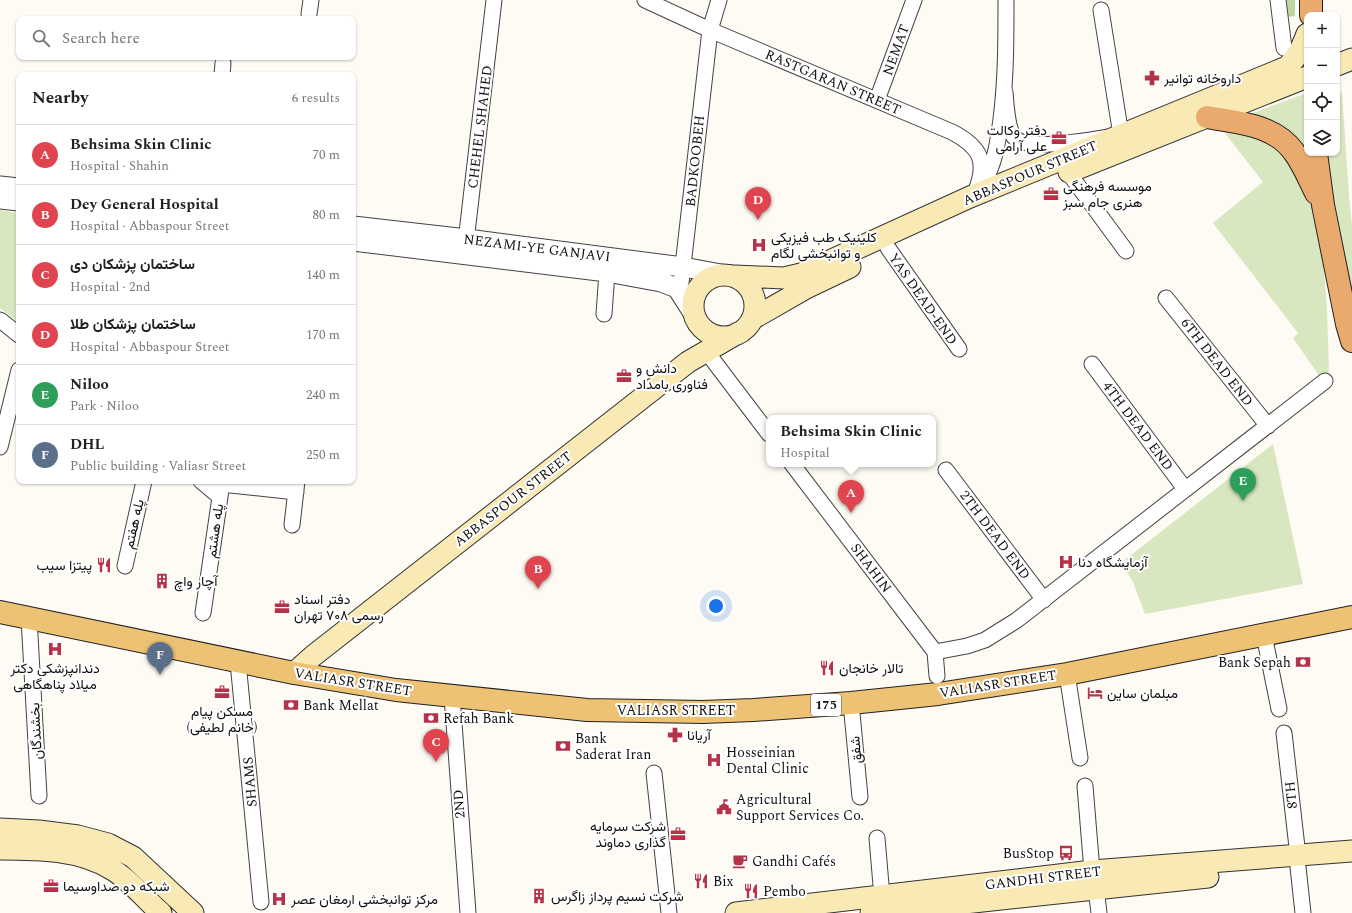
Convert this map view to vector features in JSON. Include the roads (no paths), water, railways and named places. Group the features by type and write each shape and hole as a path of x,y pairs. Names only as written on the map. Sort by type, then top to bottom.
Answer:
{"highway":[{"path":"1311,0 1312,12"},
{"path":"1207,117 1254,126 1268,131 1286,143 1295,153 1323,205"},
{"path":"1316,156 1323,205 1347,324 1352,341"}],"main road":[{"name":"ABBASPOUR STREET","path":"294,673 313,656 688,362 745,326 808,287 888,248 1068,172 1123,142 1288,67 1302,50 1304,44"},
{"path":"1340,54 1352,59"},
{"path":"1340,64 1352,59"},
{"name":"ABBASPOUR STREET","path":"728,275 784,278 801,274 973,195 1123,142 1207,117 1304,78"},
{"path":"688,362 694,341 694,315 692,304 698,287 712,276 728,275 742,280 753,294 755,303 754,311 745,326 728,337 708,333 700,327 694,315"},
{"name":"VALIASR STREET","path":"0,612 238,662 396,690 587,710 703,712 851,703 938,685 1067,674 1352,617"},
{"path":"0,829 39,831 70,835 108,844 133,857 193,913"},
{"path":"0,849 35,849 54,851 86,858 113,870 127,881 160,913"},
{"name":"GANDHI STREET","path":"736,913 880,909 1094,880 1298,862 1352,852"},
{"name":"GANDHI STREET","path":"1298,862 1352,864"}],"street":[{"name":"CHEHEL SHAHED","path":"466,247 494,0"},
{"name":"RASTGARAN STREET","path":"645,0 710,30 952,132 965,139 974,146 981,165 980,180 973,195"},
{"name":"BADKOOBEH","path":"680,292 710,30 719,0"},
{"name":"NEMAT","path":"877,100 914,0"},
{"path":"973,195 988,175 996,154 1005,92 1006,0"},
{"path":"1278,0 1284,48"},
{"path":"1005,92 1011,131 1015,138 1020,141 1039,145 1060,143 1123,142 1101,10"},
{"path":"1068,172 1126,251"},
{"path":"0,186 16,188"},
{"path":"0,199 16,202"},
{"name":"NEZAMI-YE GANJAVI","path":"356,227 661,282 677,288 694,315"},
{"name":"NEZAMI-YE GANJAVI","path":"356,241 466,247 683,267 728,275"},
{"name":"YAS DEAD-END","path":"888,248 959,349"},
{"path":"604,314 606,272"},
{"name":"6TH DEAD END","path":"1166,298 1268,426"},
{"path":"0,320 16,333"},
{"path":"706,351 766,430"},
{"name":"4TH DEAD END","path":"1092,364 1185,489"},
{"path":"0,448 16,382"},
{"path":"938,685 935,652 967,646 985,640 1017,620 1185,489 1326,382"},
{"name":"SHAHIN","path":"794,467 935,652"},
{"name":"2TH DEAD END","path":"946,470 1044,600"},
{"name":"پله هفتم","path":"125,566 143,484"},
{"path":"211,484 221,487 296,487 292,525"},
{"name":"پله هشتم","path":"203,613 221,487"},
{"name":"بخشندگان","path":"29,618 39,796"},
{"path":"1264,635 1279,709"},
{"name":"SHAMS","path":"238,662 261,902"},
{"path":"1067,674 1080,758"},
{"name":"2ND","path":"452,696 468,913"},
{"name":"شفق","path":"851,703 860,797"},
{"name":"8TH","path":"1284,733 1303,913"},
{"path":"654,773 669,913"},
{"path":"1085,786 1094,880 1099,913"},
{"path":"877,838 880,909"}],"place":[{"name":"داروخانه توانیر","path":"1152,78"},
{"name":"دفتر وکالت علی آرامی","path":"1059,138"},
{"name":"موسسه فرهنگی هنری جام سبز","path":"1051,194"},
{"name":"ساختمان پزشکان طلا","path":"758,220"},
{"name":"کلینیک طب فیزیکی و توانبخشی لگام","path":"759,245"},
{"name":"دانش و فناوری بامداد","path":"624,376"},
{"name":"Niloo","path":"1243,501"},
{"name":"Behsima Skin Clinic","path":"851,513"},
{"name":"آزمایشگاه دنا","path":"1066,562"},
{"name":"پیتزا سیب","path":"104,565"},
{"name":"آچار واچ","path":"162,581"},
{"name":"Dey General Hospital","path":"538,589"},
{"name":"دفتر اسناد رسمی ۷۰۸ تهران","path":"282,607"},
{"name":"دندانپزشکی دکتر میلاد پناهگاهی","path":"55,649"},
{"name":"Bank Sepah","path":"1303,662"},
{"name":"تالار خانجان","path":"827,668"},
{"name":"DHL","path":"160,675"},
{"name":"مسکن پیام (خانم لطیفی)","path":"222,692"},
{"name":"مبلمان ساین","path":"1095,693"},
{"name":"Bank Mellat","path":"291,705"},
{"name":"Refah Bank","path":"431,718"},
{"name":"آریانا","path":"675,735"},
{"name":"Bank Saderat Iran","path":"563,746"},
{"name":"Hosseinian Dental Clinic","path":"714,760"},
{"name":"ساختمان پزشکان دی","path":"436,762"},
{"name":"Agricultural Support Services Co.","path":"724,807"},
{"name":"شركت سرمايه گذاری دماوند","path":"678,834"},
{"name":"BusStop","path":"1066,853"},
{"name":"Gandhi Cafés","path":"740,861"},
{"name":"Bix","path":"701,881"},
{"name":"شبکه دو صداوسیما","path":"51,886"},
{"name":"Pembo","path":"751,891"},
{"name":"شرکت نسیم پرداز زاگرس","path":"539,896"},
{"name":"مرکز توانبخشی ارمغان عصر","path":"279,899"}]}
